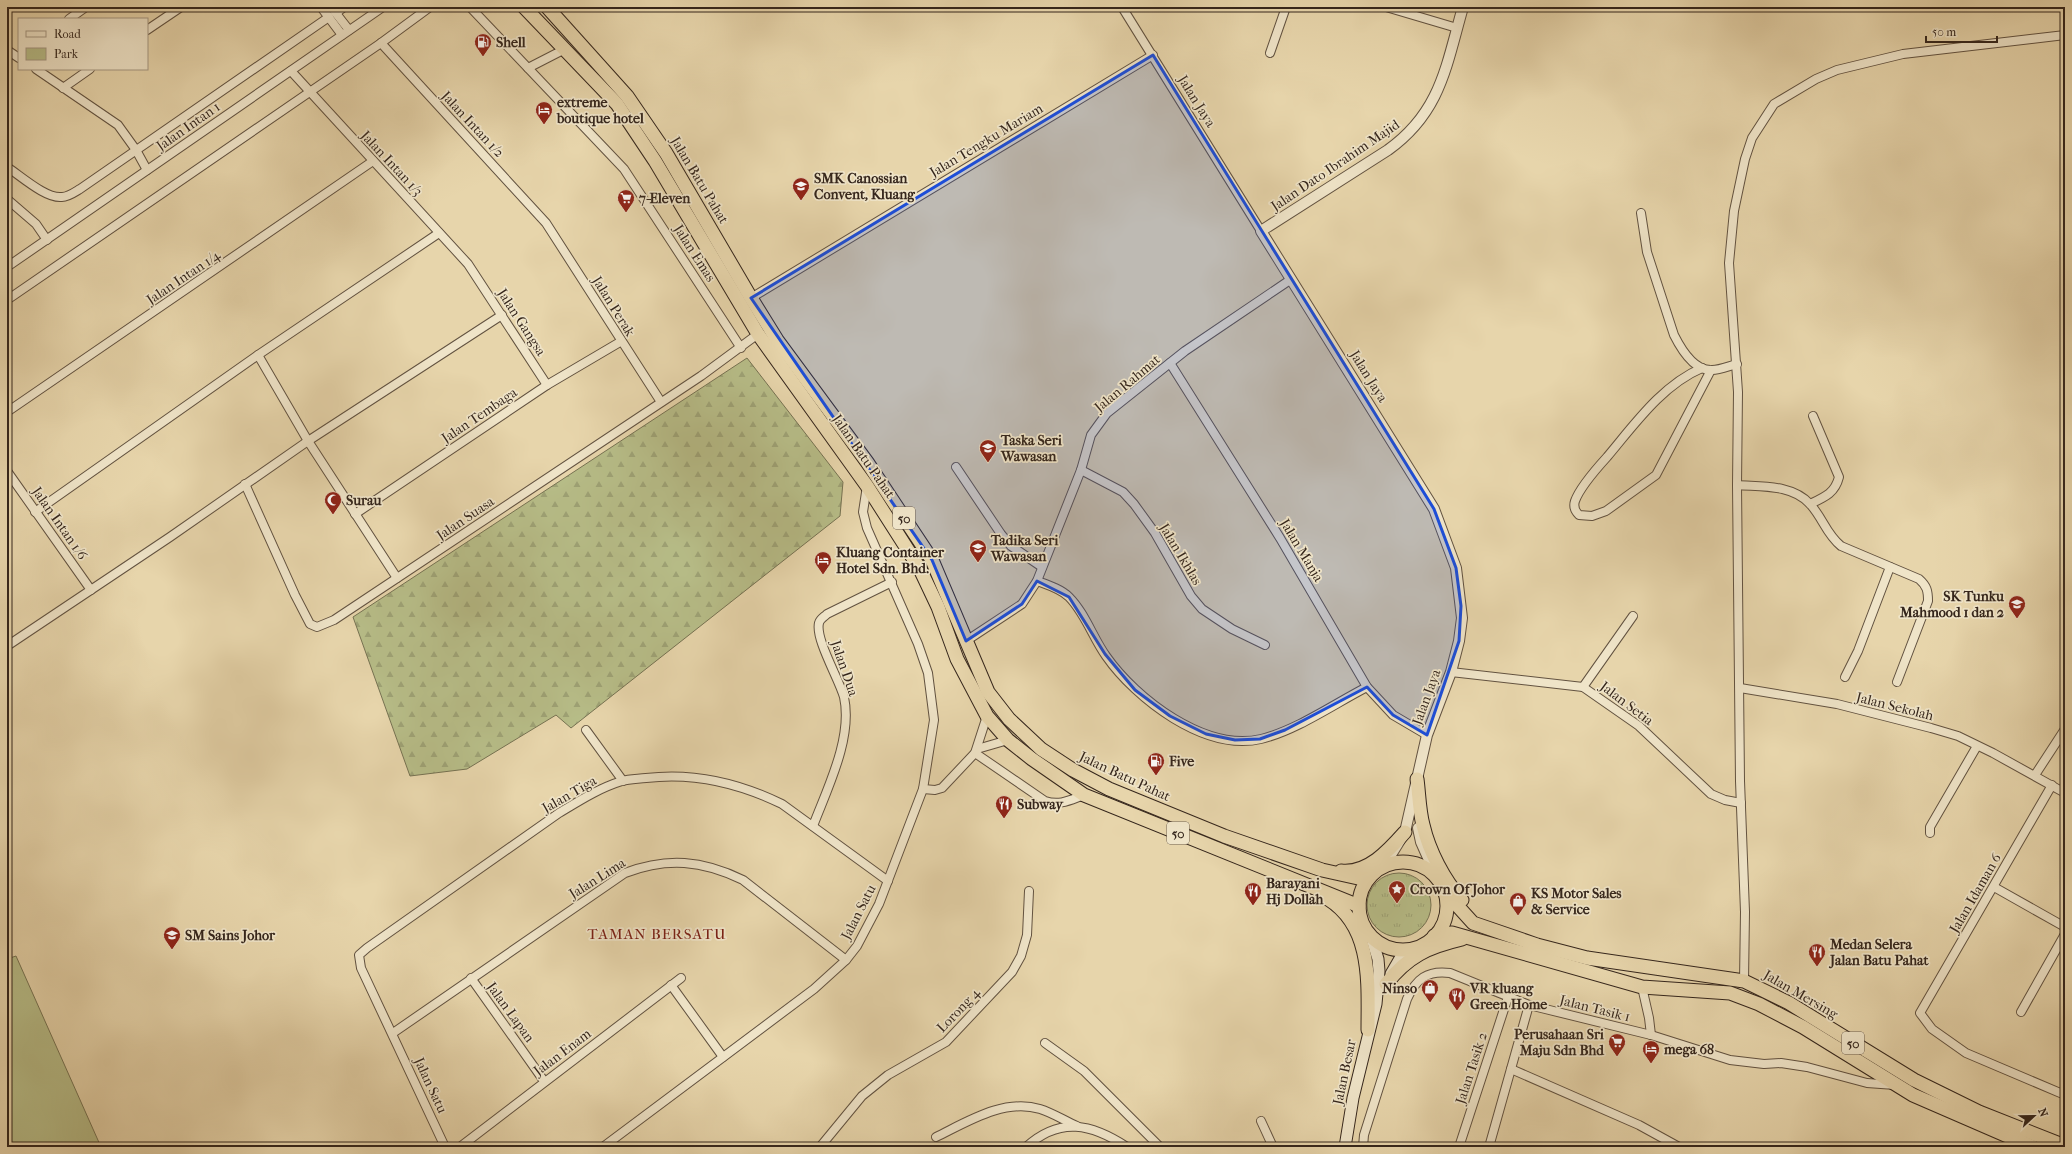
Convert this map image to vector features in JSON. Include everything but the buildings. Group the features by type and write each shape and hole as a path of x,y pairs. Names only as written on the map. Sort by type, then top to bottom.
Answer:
{"highway":[{"name":"Jalan Batu Pahat","path":"524,7 621,110 655,161 758,334 867,486 920,569 938,607 957,659 987,716 1008,740 1032,759 1084,795 1359,906"},
{"name":"Jalan Batu Pahat","path":"547,7 627,96 666,153 750,298 778,340 867,462 932,560 988,692 1009,719 1041,749 1073,770 1110,790 1224,836 1322,870 1367,880"},
{"path":"1417,779 1422,824 1429,845 1442,871 1457,895 1476,915 1505,935"},
{"path":"1322,870 1347,872 1360,868 1385,854 1405,832"},
{"name":"50","path":"1371,936 1364,927 1359,906 1361,892 1367,880 1384,866 1398,862 1413,863 1426,868 1437,878 1444,892 1446,915 1442,926 1434,936 1421,945 1405,950"},
{"path":"1304,884 1338,905 1348,916 1361,941 1368,977 1368,1030"},
{"name":"Jalan Mersing","path":"1444,892 1473,923 1505,935 1587,958 1744,981 1789,1003 1914,1080 1979,1112 2065,1146"},
{"name":"50","path":"1434,936 1452,933 1642,987"},
{"path":"1371,936 1386,946 1405,950"},
{"path":"1386,984 1399,967 1410,959 1440,944 1468,937"},
{"path":"1642,987 1730,993 1759,1004 1803,1027 1913,1095 2033,1147"}],"main road":[{"name":"Jalan Besar","path":"1371,936 1378,965 1376,1004"},
{"name":"Jalan Besar","path":"1345,1147 1353,1098 1368,1030 1376,1004 1405,950"}],"street":[{"path":"70,18 86,7"},
{"path":"148,29 180,7"},
{"path":"321,7 332,12 346,33"},
{"name":"Jalan Intan 1","path":"7,167 54,197 64,197 80,190 332,12 344,7"},
{"name":"Jalan Intan 1","path":"7,267 383,7"},
{"path":"7,300 308,91 381,43 430,7"},
{"name":"Jalan Emas","path":"470,7 624,169 741,348"},
{"name":"Jalan Jaya","path":"1122,7 1153,55 1290,280 1416,478 1434,509 1445,534 1456,568 1462,618 1459,641 1451,672 1427,735 1415,794 1405,832 1384,866"},
{"path":"1270,52 1286,7"},
{"path":"1386,7 1457,28"},
{"name":"Jalan Dato Ibrahim Majid","path":"1261,231 1388,150 1410,132 1427,112 1439,86 1463,7"},
{"path":"1744,981 1745,912 1741,803 1737,364 1730,281 1730,243 1734,211 1745,159 1752,138 1774,104 1816,79 1837,70 1868,61 1903,54 2065,35"},
{"name":"Jalan Intan 1/2","path":"381,43 546,223"},
{"path":"528,68 565,49"},
{"path":"7,50 18,56"},
{"name":"Jalan Tengku Mariam","path":"750,298 1153,55"},
{"path":"37,70 118,125 136,150 147,170"},
{"path":"63,88 89,70"},
{"name":"Jalan Intan 1/3","path":"291,71 459,254 474,273"},
{"name":"Jalan Intan 1/4","path":"7,412 373,161"},
{"path":"7,199 36,224 47,240"},
{"path":"1641,214 1648,257 1674,335 1686,355 1702,368 1711,370 1737,364"},
{"name":"Jalan Perak","path":"546,223 620,342 661,402"},
{"path":"35,512 258,355 439,233"},
{"name":"Jalan Gangsa","path":"474,273 547,385"},
{"name":"Jalan Rahmat","path":"966,640 1022,604 1037,581 1092,435 1107,413 1170,363 1290,280"},
{"path":"7,646 170,537 308,441 502,315"},
{"name":"Jalan Suasa","path":"245,484 295,595 312,626 317,627 334,620 398,578 741,348 758,334"},
{"name":"Jalan Tembaga","path":"355,514 547,385 620,342"},
{"path":"258,355 308,441 398,578"},
{"name":"Jalan Manja","path":"1170,363 1280,538 1367,687 1393,715 1427,735"},
{"path":"1702,368 1684,377 1654,403 1600,466 1575,501 1575,511 1579,515 1592,516 1606,511 1651,480 1660,470 1679,430 1711,370"},
{"path":"1810,504 1830,494 1837,487 1839,477 1813,416"},
{"path":"956,467 1011,546 1042,567"},
{"name":"Jalan Ikhlas","path":"1080,470 1123,492 1134,504 1155,533 1191,596 1202,609 1232,629 1265,645"},
{"name":"Jalan Intan 1/6","path":"7,471 91,590"},
{"path":"1737,485 1784,488 1800,495 1810,504 1831,538 1842,546 1919,579 1925,584 1928,591 1928,600 1897,682"},
{"name":"Jalan Satu","path":"603,1147 814,989 846,960 857,946 870,923 888,881 923,789 934,720 928,673 918,644 892,582 873,542 864,517 864,499 867,486"},
{"path":"1846,677 1890,567"},
{"path":"1037,581 1069,597 1120,675 1135,690 1170,716 1206,734 1235,740 1260,739 1285,730 1367,687"},
{"name":"Jalan Dua","path":"813,826 840,749 845,731 846,714 844,698 838,680 818,632 820,621 827,614 892,582"},
{"path":"1583,687 1632,616"},
{"name":"Jalan Setia","path":"1451,672 1583,687 1639,726 1711,794 1724,800 1741,803"},
{"name":"Jalan Sekolah","path":"1740,688 1837,704 1951,734 2035,775 2065,793"},
{"path":"923,789 935,790 942,788 976,751 987,716"},
{"path":"2035,775 2065,729"},
{"path":"586,730 622,781"},
{"path":"976,751 1008,740"},
{"path":"1930,833 1930,827 1977,746"},
{"path":"976,751 1045,801 1055,804 1064,803 1084,795"},
{"name":"Jalan Tiga","path":"393,1033 361,968 359,962 362,951 559,812 591,794 622,781 667,776 698,777 726,782 765,796 782,804 888,881"},
{"name":"Jalan Idaman 6","path":"2052,785 1920,1013 1932,1029 1966,1053 2065,1095"},
{"name":"Jalan Jaya","path":"1415,794 1416,820 1421,842 1437,878"},
{"name":"Jalan Lima","path":"393,1033 625,873 648,865 665,863 694,863 727,872 743,880 846,960"},
{"path":"1994,887 2065,927"},
{"name":"Lorong 4","path":"820,1147 862,1096 888,1075 946,1042 1012,972 1021,956 1027,935 1029,891"},
{"path":"2021,1012 2065,934"},
{"name":"Jalan Tasik 1","path":"1363,1147 1364,1135 1407,1000 1418,981 1427,975 1438,972 1450,973 1529,1005 1651,1035 1730,1060 1764,1064 1781,1063 1807,1067 1868,1083 1895,1085"},
{"name":"Jalan Lapan","path":"471,978 544,1081"},
{"name":"Jalan Enam","path":"460,1147 544,1081 681,978"},
{"path":"671,985 723,1057"},
{"path":"1642,987 1650,1018 1651,1035"},
{"name":"Jalan Tasik 2","path":"1459,1147 1508,997"},
{"path":"1489,1147 1529,1005"},
{"name":"Jalan Satu","path":"393,1033 445,1147"},
{"path":"1045,1043 1084,1071 1160,1147"},
{"path":"1511,1069 1639,1126 1679,1147"},
{"path":"936,1137 992,1110 1020,1107 1040,1109 1077,1126"},
{"path":"1261,1121 1273,1147"},
{"path":"1026,1147 1039,1137 1064,1126 1090,1128 1115,1139 1127,1147"}],"highlighted area":[{"path":"1153,55 1434,509 1456,568 1461,606 1459,641 1427,735 1393,715 1367,687 1285,730 1260,739 1235,740 1206,734 1170,716 1135,690 1105,654 1069,597 1037,581 1022,604 966,641 932,560 751,298"}],"green space":[{"path":"747,358 843,482 840,516 571,728 556,715 467,769 410,776 353,617"},
{"path":"1393,873 1405,873 1422,882 1429,893 1431,905 1429,917 1422,928 1405,937 1393,937 1381,932 1372,923 1367,911 1367,899 1372,887 1381,878"},
{"path":"16,956 101,1147 7,1147 7,959"}],"place":[{"name":"Shell","path":"483,57"},
{"name":"extreme boutique hotel","path":"544,125"},
{"name":"SMK Canossian Convent, Kluang","path":"801,201"},
{"name":"7-Eleven","path":"626,213"},
{"name":"Taska Seri Wawasan","path":"988,463"},
{"name":"Surau","path":"333,515"},
{"name":"Tadika Seri Wawasan","path":"978,563"},
{"name":"Kluang Container Hotel Sdn. Bhd.","path":"823,575"},
{"name":"SK Tunku Mahmood 1 dan 2","path":"2017,619"},
{"name":"Five","path":"1156,776"},
{"name":"Subway","path":"1004,819"},
{"name":"Crown Of Johor","path":"1397,904"},
{"name":"Barayani Hj Dollah","path":"1253,906"},
{"name":"KS Motor Sales & Service","path":"1518,916"},
{"name":"SM Sains Johor","path":"172,950"},
{"name":"Medan Selera Jalan Batu Pahat","path":"1817,967"},
{"name":"Ninso","path":"1430,1003"},
{"name":"VR kluang Green Home","path":"1457,1011"},
{"name":"Perusahaan Sri Maju Sdn Bhd","path":"1617,1057"},
{"name":"mega 68","path":"1651,1064"}],"district":[{"name":"TAMAN BERSATU","path":"657,934"}]}
